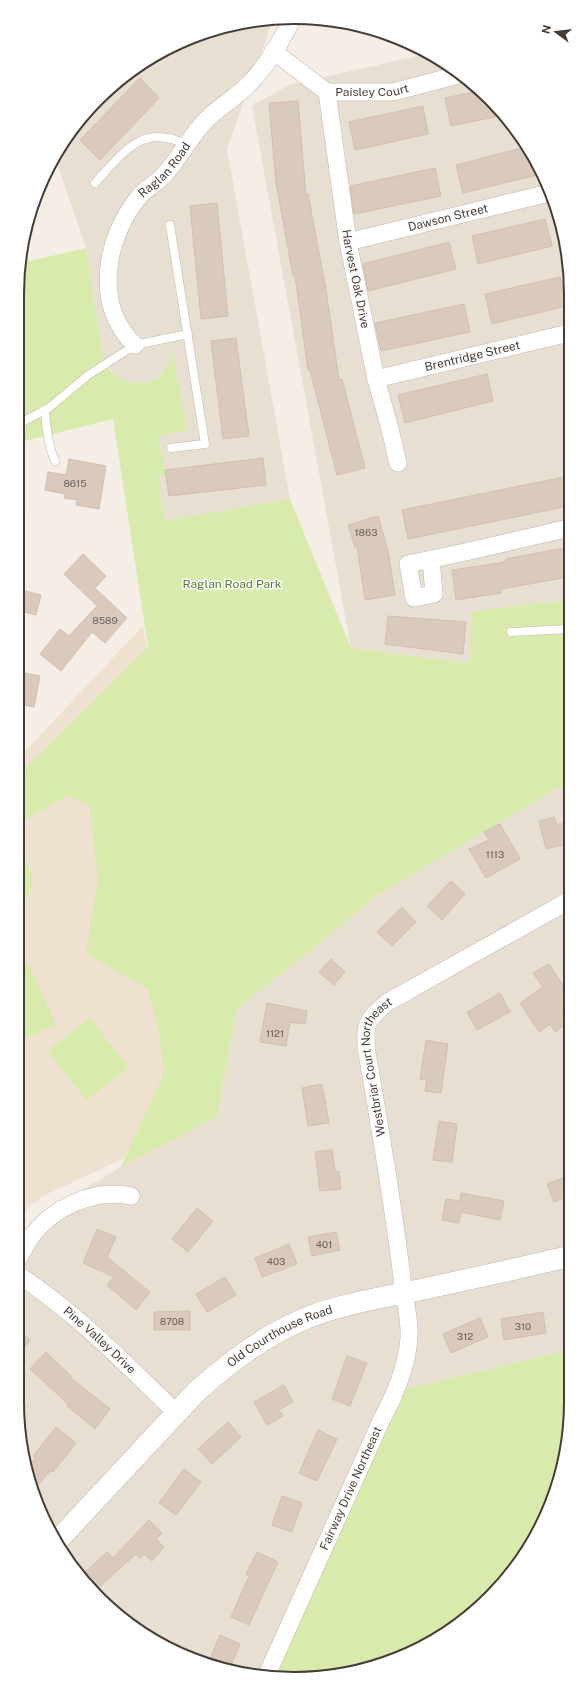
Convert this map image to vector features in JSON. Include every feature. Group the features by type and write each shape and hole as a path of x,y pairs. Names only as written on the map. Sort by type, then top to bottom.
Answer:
{"street":[{"name":"Raglan Road","path":"135,344 118,325 110,306 108,275 110,252 121,224 138,198 163,176 207,119 227,101 247,87 257,76 289,24"},
{"name":"Paisley Court","path":"273,51 326,92 393,92 453,76"},
{"name":"Harvest Oak Drive","path":"326,92 348,242 376,379 398,463"},
{"name":"Dawson Street","path":"348,242 544,194"},
{"name":"Brentridge Street","path":"376,379 564,334"},
{"path":"431,559 434,594 414,598 408,564 564,529"},
{"name":"Westbriar Court Northeast","path":"404,1293 399,1252 367,1052 366,1026 373,1014 388,1002 564,903"},
{"path":"24,1249 41,1226 56,1214 91,1197 106,1194 131,1196"},
{"name":"Old Courthouse Road","path":"60,1538 197,1391 248,1349 283,1329 328,1311 354,1303 564,1258"},
{"name":"Pine Valley Drive","path":"24,1279 56,1302 177,1413"},
{"name":"Fairway Drive Northeast","path":"269,1671 401,1378 408,1346 409,1330 404,1293"}],"lane":[{"path":"95,183 129,147 149,137 174,138 187,145"},
{"path":"170,225 205,444 171,448"},
{"path":"24,421 45,410 87,376 135,344 188,334"},
{"path":"45,410 51,452 55,461"},
{"path":"511,632 564,629"}],"shaded area":[{"path":"271,25 227,149 290,499 164,522 158,476 164,475 159,437 186,430 172,350 171,359 161,375 150,382 141,384 129,383 118,378 106,364 103,355 86,248 57,164 70,144 91,116 116,91 159,60 207,38 241,29"},
{"path":"420,55 458,80 485,103 497,116 528,159 550,207 562,259 564,294 564,601 471,611 471,663 351,648 252,106 289,85"},
{"path":"143,626 222,1109 118,1161 43,1196 24,1213 24,753"},
{"path":"559,787 564,787 564,1351 397,1391 261,1670 241,1667 207,1658 159,1636 130,1616 103,1593 80,1566 60,1537 38,1489 26,1437 24,1402 24,1233 41,1214 121,1167 217,1117 237,1008 314,948 376,896"}],"green space":[{"name":"Raglan Road Park","path":"86,248 103,355 110,370 118,377 132,383 148,382 155,379 166,369 172,348 187,430 159,437 165,475 158,476 164,521 290,499 351,648 470,663 471,611 564,601 564,787 559,787 376,896 314,948 237,1008 217,1117 121,1167 164,1073 158,1025 147,988 86,954 98,879 90,805 67,796 24,820 24,770 148,647 113,419 24,441 24,294 26,262"},
{"path":"24,860 29,866 33,880 28,896 24,901"},
{"path":"24,962 28,963 56,1025 24,1039"},
{"path":"90,1018 129,1068 86,1100 47,1051"},
{"path":"564,1351 562,1437 550,1489 536,1521 518,1552 485,1593 458,1616 429,1636 381,1658 347,1667 329,1670 294,1672 269,1671 397,1391"}],"building":[{"path":"140,78 159,98 100,160 80,140"},
{"path":"473,92 497,117 451,126 445,98"},
{"path":"298,101 306,195 308,194 326,290 339,380 342,379 365,468 337,475 310,370 308,370 295,276 293,276 276,182 269,103"},
{"path":"423,106 428,134 355,150 349,122"},
{"path":"521,148 536,175 463,193 456,165"},
{"path":"435,168 441,196 354,214 350,186"},
{"path":"217,203 228,316 201,319 190,206"},
{"path":"545,219 552,246 478,264 472,236"},
{"path":"449,242 456,269 368,291 363,264"},
{"path":"560,277 564,296 564,306 492,324 485,294"},
{"path":"464,304 470,332 381,351 375,323"},
{"path":"236,338 249,436 223,439 211,341"},
{"path":"487,374 493,401 405,423 398,395"},
{"path":"263,458 266,485 169,496 165,470"},
{"path":"69,459 106,466 99,509 76,505 77,500 64,498 65,494 45,490 48,472 66,475"},
{"path":"564,477 564,507 408,539 402,510"},
{"path":"378,516 388,551 395,595 365,600 357,546 355,547 348,525"},
{"path":"564,548 564,578 501,589 501,593 456,600 452,570 506,562 506,559"},
{"path":"83,554 106,576 95,588 127,618 105,643 92,632 61,671 40,654 60,629 69,636 97,606 64,574"},
{"path":"24,591 41,595 36,615 24,612"},
{"path":"388,616 466,622 463,654 385,644"},
{"path":"24,673 40,676 34,707 24,705"},
{"path":"554,817 557,825 564,823 564,844 546,849 539,821"},
{"path":"500,824 520,859 486,878 469,849 489,840 484,832"},
{"path":"451,881 465,894 442,920 427,906"},
{"path":"402,907 416,922 392,946 377,932"},
{"path":"331,959 345,972 334,985 319,972"},
{"path":"549,964 564,987 564,1014 562,1015 564,1018 564,1025 555,1032 550,1024 539,1032 520,1003 543,987 533,973"},
{"path":"500,993 510,1012 477,1030 467,1012"},
{"path":"267,1003 307,1011 305,1024 290,1022 286,1046 260,1042"},
{"path":"426,1040 448,1044 441,1093 425,1091 427,1080 420,1079"},
{"path":"322,1084 329,1123 308,1126 302,1088"},
{"path":"439,1121 457,1124 452,1162 433,1160"},
{"path":"332,1150 335,1172 339,1171 341,1189 320,1191 315,1152"},
{"path":"564,1178 564,1198 554,1202 547,1184"},
{"path":"461,1193 504,1201 500,1220 461,1212 459,1223 442,1220 446,1199 460,1201"},
{"path":"197,1208 213,1221 188,1252 172,1239"},
{"path":"97,1229 116,1237 107,1257 150,1292 136,1310 107,1285 114,1277 83,1263"},
{"path":"336,1232 340,1250 312,1256 308,1237"},
{"path":"289,1244 297,1264 262,1277 255,1258"},
{"path":"225,1277 236,1295 207,1312 196,1294"},
{"path":"190,1311 190,1330 154,1330 154,1312"},
{"path":"543,1312 546,1333 504,1340 501,1319"},
{"path":"480,1318 488,1337 451,1353 443,1334"},
{"path":"24,1335 30,1340 24,1347"},
{"path":"46,1352 72,1377 71,1378 110,1409 95,1429 67,1406 68,1404 30,1369"},
{"path":"347,1356 367,1363 350,1406 332,1399"},
{"path":"284,1385 293,1402 279,1410 283,1416 267,1425 254,1402"},
{"path":"228,1422 241,1437 212,1464 198,1449"},
{"path":"56,1427 76,1443 53,1472 51,1470 37,1486 31,1463 36,1458 33,1456"},
{"path":"318,1430 337,1439 317,1481 299,1473"},
{"path":"184,1469 201,1482 176,1515 159,1503"},
{"path":"282,1496 302,1503 292,1532 272,1525"},
{"path":"149,1520 162,1533 156,1539 164,1547 152,1561 144,1554 140,1558 136,1554 98,1588 85,1572 107,1552 113,1558"},
{"path":"257,1552 278,1562 249,1625 231,1617 249,1576 246,1574"},
{"path":"220,1635 240,1644 231,1665 210,1659"}]}
